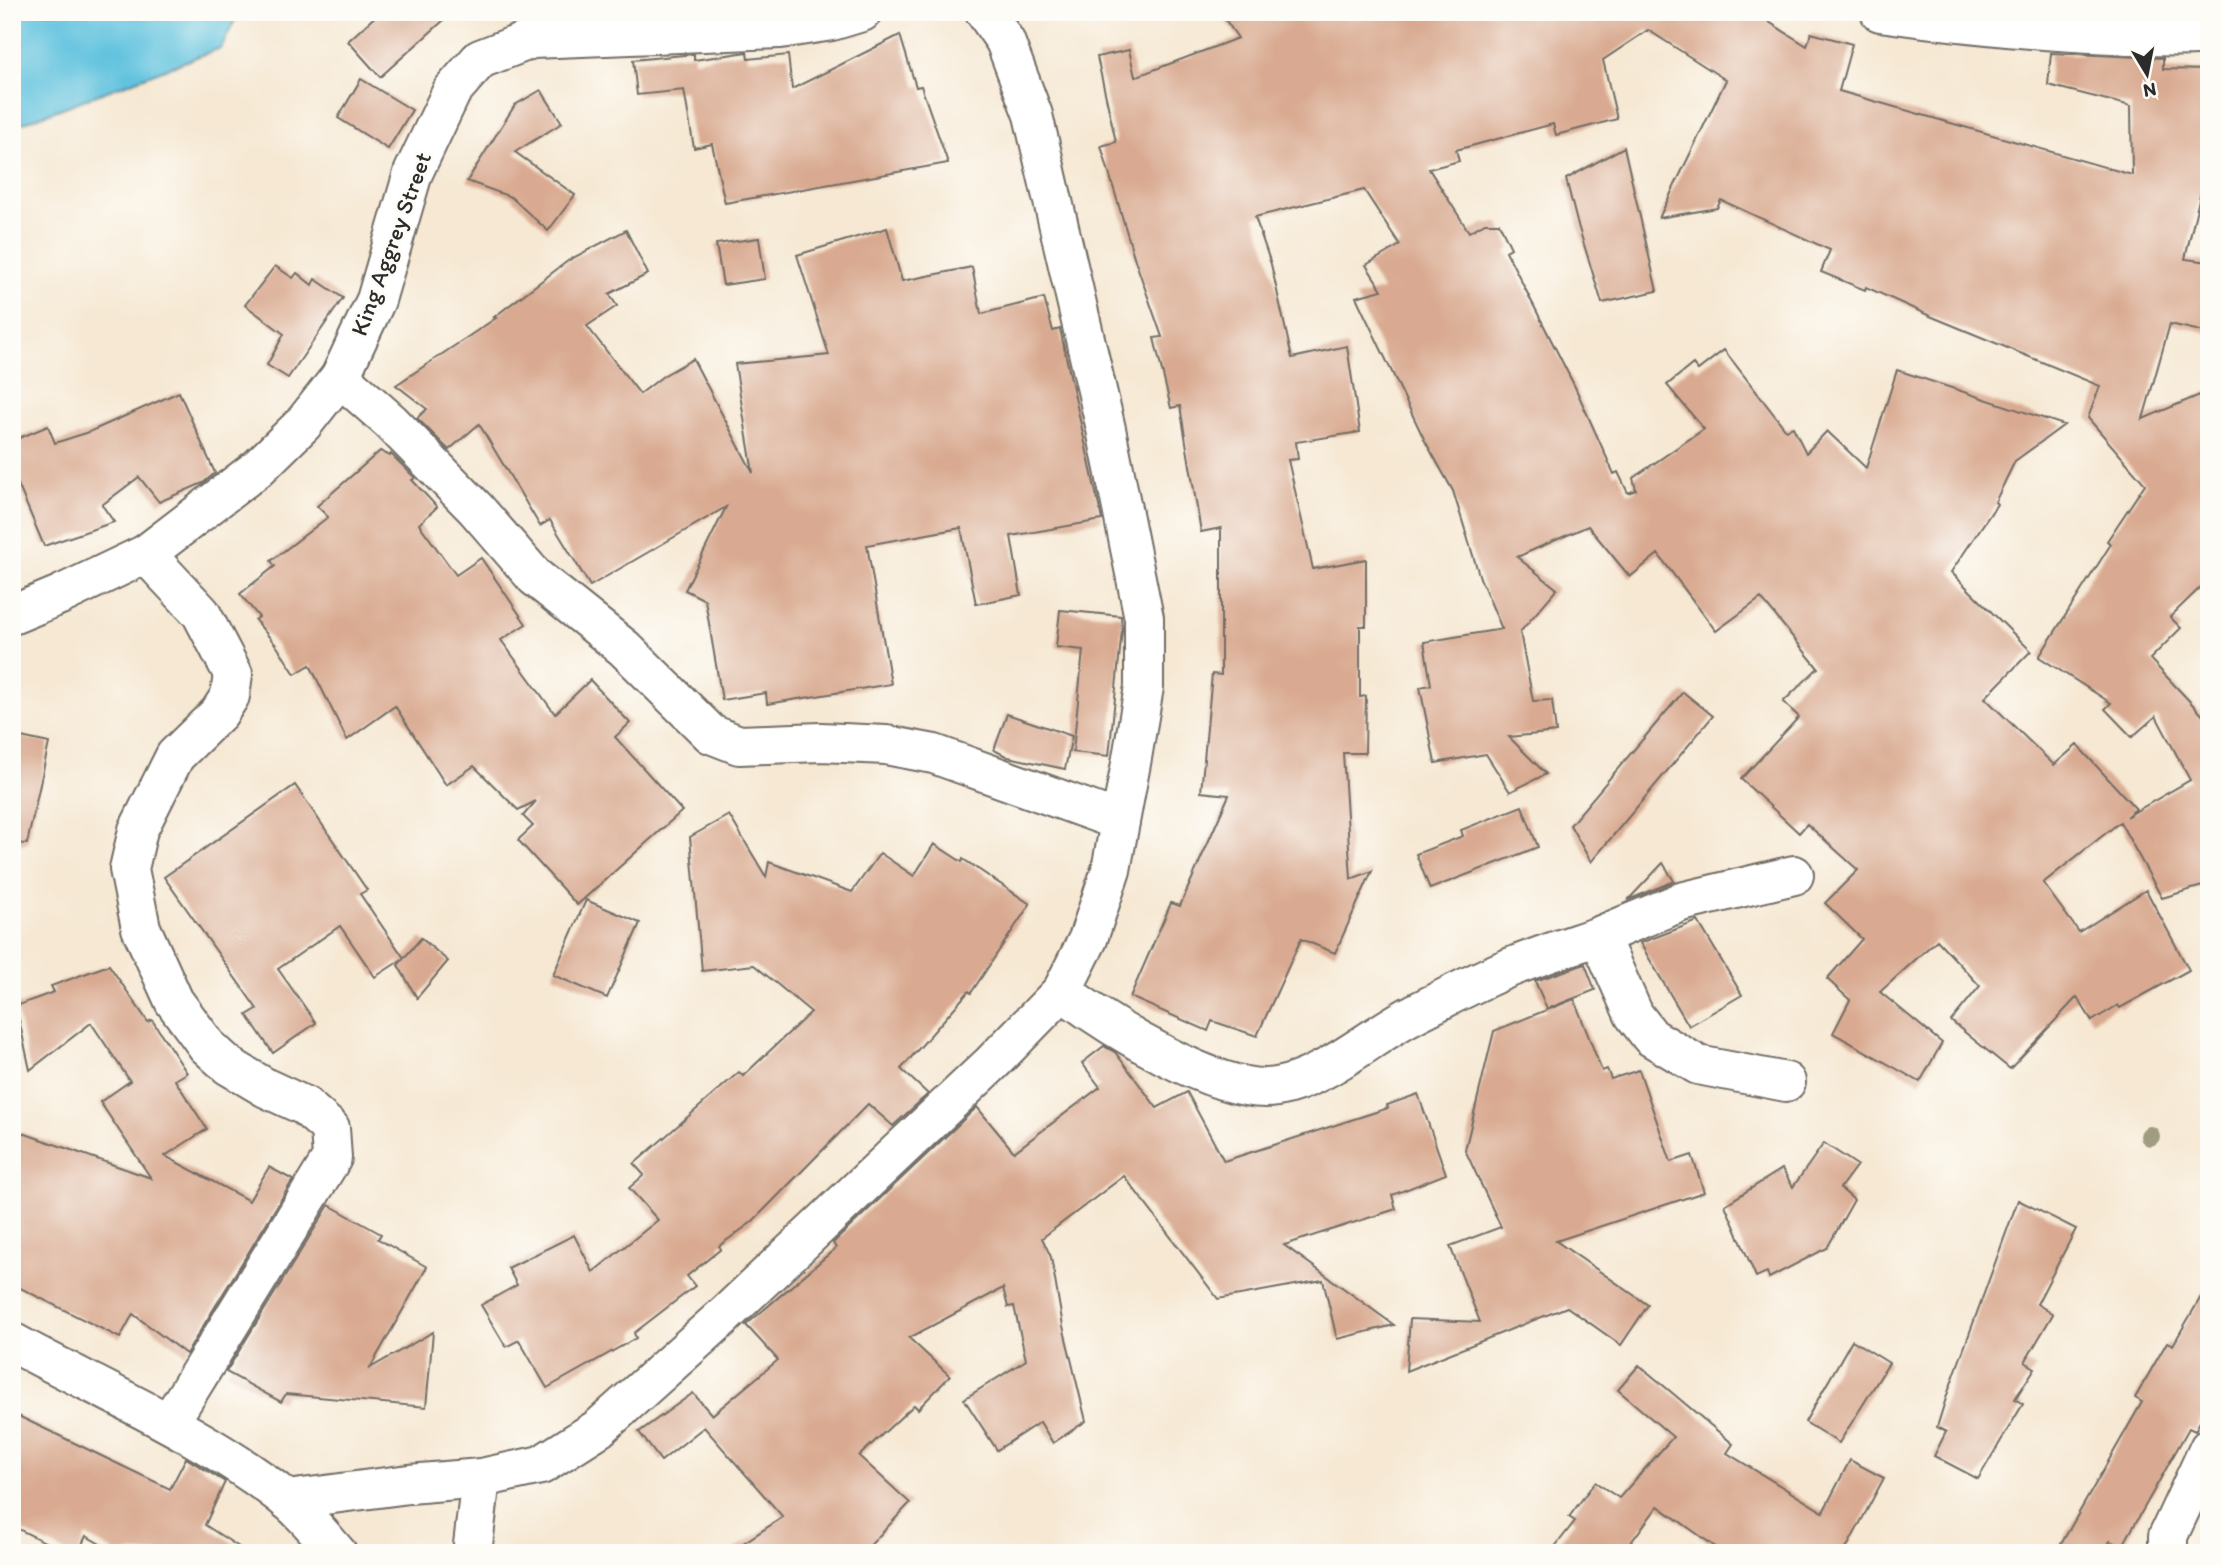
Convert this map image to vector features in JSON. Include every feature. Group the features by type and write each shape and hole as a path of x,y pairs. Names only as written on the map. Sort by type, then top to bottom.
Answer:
{"street":[{"name":"King Aggrey Street","path":"12,615 146,554 258,468 303,424 340,377 376,300 413,173 452,91 480,59 532,39 780,29 832,21 862,12"},
{"path":"287,1500 409,1484 481,1478 541,1465 599,1428 735,1306 962,1091 1062,991 1088,939 1111,870 1144,687 1144,618 1106,429 1033,115 1005,41 985,12"},
{"path":"1880,12 1976,26 2071,33 2184,37 2209,35"},
{"path":"340,377 391,422 476,509 535,578 625,648 711,734 739,745 821,742 886,745 934,754 1120,821"},
{"path":"146,554 201,613 233,674 230,696 219,713 175,756 138,830 129,869 141,928 174,1001 207,1046 229,1066 266,1088 306,1106 330,1128 332,1158 169,1423"},
{"path":"1062,991 1095,1016 1190,1068 1233,1085 1276,1088 1319,1072 1406,1018 1506,969 1599,936 1681,902 1794,875"},
{"path":"1599,936 1634,1015 1651,1037 1698,1065 1786,1082"},
{"path":"12,1342 192,1434 287,1500 337,1553"},
{"path":"2168,1553 2168,1536 2209,1448"},
{"path":"472,1553 481,1478"}],"water":[{"path":"12,12 239,12 221,48 12,127"}],"building":[{"path":"380,12 453,12 380,77 348,41"},
{"path":"1220,12 1753,12 1807,46 1811,33 1852,44 1839,91 2132,175 2131,106 2048,85 2051,53 2163,58 2163,69 2209,70 2209,157 2185,259 2209,262 2209,333 2170,324 2143,419 2209,391 2209,579 2170,617 2181,628 2150,659 2209,722 2209,884 2162,898 2120,822 2043,883 2079,932 2146,890 2189,970 2092,1021 2077,997 2010,1069 1951,1021 1980,986 1937,940 1880,992 1942,1043 1920,1082 1833,1033 1850,1000 1827,979 1862,939 1825,903 1858,870 1807,824 1799,833 1741,779 1799,717 1783,702 1818,668 1761,598 1716,631 1658,554 1630,577 1588,526 1517,557 1557,589 1520,632 1533,701 1552,700 1556,732 1509,737 1546,774 1510,792 1486,754 1435,763 1420,687 1431,685 1424,642 1502,629 1480,578 1453,491 1424,439 1356,297 1382,290 1366,265 1400,245 1364,190 1255,217 1271,264 1292,358 1347,346 1360,432 1296,442 1298,459 1288,460 1313,569 1366,559 1366,626 1360,626 1360,697 1366,696 1365,753 1343,753 1351,879 1372,871 1335,953 1301,939 1257,1036 1212,1021 1208,1031 1130,997 1171,903 1180,906 1229,795 1201,792 1212,674 1221,675 1221,528 1201,532 1180,406 1171,408 1154,338 1162,337 1135,260 1101,146 1116,142 1097,57 1129,50 1135,77 1238,38","holes":["1648,30 1726,80 1659,218 1717,208 1721,200 1830,250 1821,272 1865,290 1866,287 2100,386 2088,418 2145,484 2107,541 2111,544 2039,657 2111,703 2105,709 2132,737 2156,716 2190,780 2126,817 2136,809 2077,745 2054,765 1985,698 2031,651 1951,572 1997,504 1995,502 2015,461 2064,425 1897,370 1866,468 1827,431 1806,453 1793,427 1786,430 1724,350 1698,370 1693,364 1667,385 1704,429 1633,478 1636,490 1628,493 1618,472 1614,474 1575,387 1506,251 1511,248 1499,223 1485,223 1469,232 1429,169 1459,161 1456,150 1553,124 1556,135 1617,119 1603,60"]},
{"path":"900,35 916,87 921,86 948,163 725,203 712,144 694,148 684,90 637,95 633,60 694,54 694,60 747,52 748,59 788,55 792,89"},
{"path":"361,79 412,110 388,149 338,118"},
{"path":"541,90 562,123 515,152 575,195 548,231 511,197 467,181 515,105"},
{"path":"1624,147 1657,291 1602,303 1566,179"},
{"path":"887,228 902,281 972,267 981,314 1044,298 1053,331 1060,329 1102,520 1011,536 1021,595 976,604 961,528 867,545 891,684 767,704 766,693 722,700 705,600 685,590 726,507 590,586 550,520 540,526 479,424 449,450 417,418 427,409 396,385 496,318 494,317 569,260 626,230 648,274 609,294 617,306 587,326 640,394 663,376 693,359 753,473 735,364 829,355 797,255"},
{"path":"759,238 765,279 723,285 716,244"},
{"path":"275,266 293,278 297,273 312,285 315,279 343,298 288,378 267,365 284,334 245,305"},
{"path":"179,392 215,473 203,483 159,502 139,477 102,505 114,522 44,546 12,470 12,441 48,426 55,443 89,432"},
{"path":"380,451 390,456 391,454 415,478 412,480 437,507 419,524 456,575 481,558 526,624 501,640 555,714 590,680 630,723 615,737 682,811 577,905 518,840 533,826 523,816 536,801 518,810 474,766 446,785 395,706 347,740 310,665 295,674 255,620 259,617 240,594 275,566 271,561 328,517 317,506"},
{"path":"1060,610 1121,616 1122,630 1109,756 1073,752 1083,650 1056,647"},
{"path":"1683,692 1713,716 1591,862 1570,825"},
{"path":"1007,714 1072,736 1065,769 1008,757 994,750"},
{"path":"12,735 49,743 27,844 12,843"},
{"path":"295,785 367,890 360,894 404,958 375,977 340,926 278,969 316,1023 273,1053 247,1015 257,1009 164,877"},
{"path":"1522,806 1538,847 1430,889 1416,854 1463,836 1461,830"},
{"path":"729,815 766,877 769,862 852,892 880,853 914,876 934,844 962,862 963,859 1030,904 971,993 969,991 901,1069 928,1094 893,1126 868,1104 752,1222 719,1246 721,1249 687,1276 695,1286 634,1333 636,1338 547,1388 519,1340 506,1347 481,1305 517,1285 508,1268 574,1235 593,1272 658,1220 629,1188 644,1175 634,1164 739,1072 743,1076 811,1012 754,965 702,971 690,837"},
{"path":"1663,863 1674,881 1628,900"},
{"path":"586,900 640,923 607,998 553,975"},
{"path":"1698,921 1742,995 1689,1026 1640,943"},
{"path":"421,938 448,961 417,998 398,965"},
{"path":"1585,964 1595,990 1547,1009 1535,981"},
{"path":"109,965 148,1022 152,1020 187,1073 175,1080 207,1129 165,1156 249,1201 269,1167 293,1180 186,1354 133,1314 120,1338 12,1284 12,1154 20,1132 151,1178 100,1102 130,1081 91,1023 30,1070 16,1006 54,992 51,986"},
{"path":"1574,999 1602,1071 1607,1069 1611,1079 1639,1070 1671,1162 1692,1155 1704,1192 1556,1241 1648,1305 1621,1345 1567,1307 1406,1371 1410,1319 1480,1322 1450,1246 1501,1227 1465,1150 1494,1031"},
{"path":"1104,1046 1115,1052 1157,1108 1187,1092 1224,1161 1388,1108 1387,1105 1418,1094 1446,1174 1392,1195 1396,1209 1284,1245 1394,1325 1337,1339 1323,1280 1218,1299 1124,1176 1042,1238 1051,1257 1063,1326 1086,1421 1053,1443 1040,1422 997,1450 964,1399 1026,1360 1014,1306 1008,1307 1003,1288 909,1338 950,1376 918,1409 914,1405 859,1456 910,1503 863,1553 728,1553 783,1517 704,1427 661,1461 639,1432 693,1393 712,1415 778,1360 746,1325 836,1248 833,1243 977,1107 1014,1152 1100,1087 1082,1063"},
{"path":"1824,1143 1857,1165 1840,1188 1854,1200 1827,1248 1769,1278 1767,1272 1756,1277 1725,1205 1782,1169 1793,1187"},
{"path":"2018,1200 2076,1229 2037,1304 2053,1314 2025,1362 2035,1368 2015,1399 2023,1404 1978,1479 1934,1456 1946,1432 1937,1427"},
{"path":"329,1205 381,1234 378,1239 427,1267 370,1368 433,1332 426,1407 286,1394 281,1402 226,1372"},
{"path":"2209,1283 2209,1405 2195,1431 2189,1428 2122,1547 2110,1541 2104,1553 2056,1553 2142,1402 2135,1398 2167,1342 2173,1345"},
{"path":"1852,1340 1889,1363 1839,1443 1805,1422"},
{"path":"1639,1365 1733,1444 1727,1453 1823,1512 1850,1460 1884,1478 1844,1553 1724,1553 1658,1506 1623,1553 1550,1553 1575,1521 1569,1517 1595,1482 1619,1498 1673,1437 1618,1390"},
{"path":"12,1413 170,1489 186,1458 225,1482 205,1525 248,1553 116,1553 86,1536 78,1553 67,1553 12,1526"}]}
